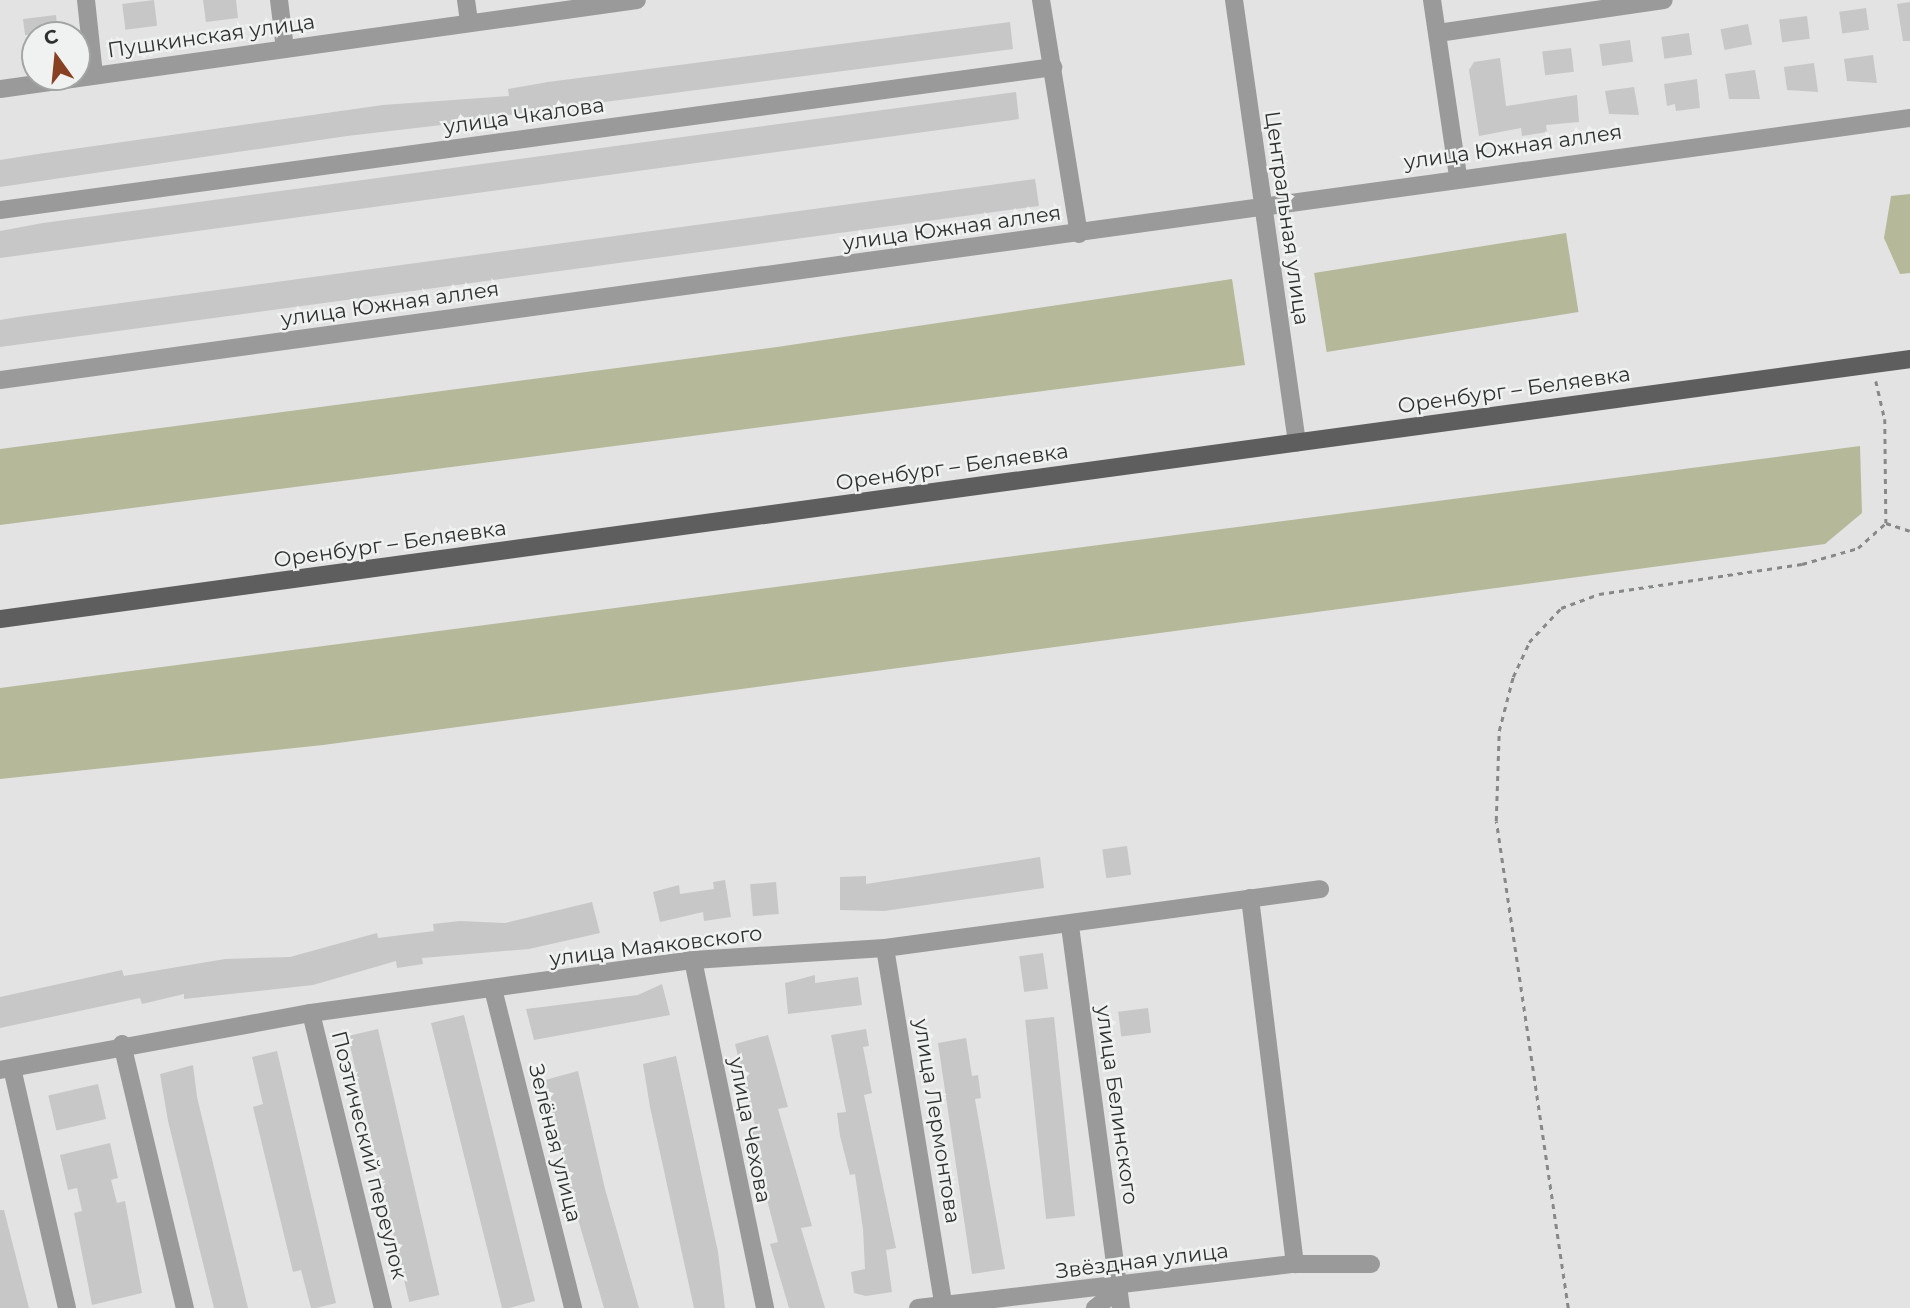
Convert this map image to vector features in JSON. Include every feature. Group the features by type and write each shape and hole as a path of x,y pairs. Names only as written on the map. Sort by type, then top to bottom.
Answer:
{"main road":[{"name":"Оренбург – Беляевка","path":"0,619 1910,359"}],"street":[{"path":"86,0 94,75"},
{"path":"279,0 285,49"},
{"path":"466,0 469,22"},
{"name":"Пушкинская улица","path":"0,89 637,0"},
{"path":"1041,0 1079,234"},
{"name":"Центральная улица","path":"1234,0 1297,443"},
{"path":"1432,0 1458,177"},
{"path":"1438,33 1664,0"},
{"name":"улица Чкалова","path":"0,210 1053,67"},
{"name":"улица Южная аллея","path":"0,380 1079,234 1261,204 1910,118"},
{"name":"улица Маяковского","path":"6,1069 122,1044 311,1013 693,960 885,948 1070,926 1320,889"},
{"path":"1250,898 1294,1264"},
{"name":"улица Белинского","path":"1070,926 1121,1308"},
{"name":"улица Лермонтова","path":"885,948 943,1302"},
{"name":"улица Чехова","path":"693,960 765,1308"},
{"name":"Зелёная улица","path":"493,989 573,1308"},
{"name":"Поэтический переулок","path":"311,1013 383,1308"},
{"path":"122,1044 185,1308"},
{"path":"6,1069 67,1308"},
{"name":"Звёздная улица","path":"918,1308 943,1302 1118,1290 1294,1264 1371,1264"},
{"path":"1095,1308 1118,1290"}],"path":[{"path":"1568,1308 1496,821 1499,732 1513,677 1529,642 1561,608 1598,594 1802,564 1858,548 1886,523 1885,419 1874,364"},
{"path":"1886,523 1910,531"}],"green space":[{"path":"1910,194 1910,273 1900,274 1884,238 1891,196"},
{"path":"1566,233 1579,312 1327,352 1314,273"},
{"path":"1232,279 1245,365 0,525 0,449 777,347"},
{"path":"1860,446 1862,513 1825,544 323,745 0,779 0,688"}],"building":[{"path":"154,0 157,26 125,30 122,4"},
{"path":"203,0 236,0 238,18 206,22"},
{"path":"1910,2 1910,41 1903,41 1897,4"},
{"path":"1866,8 1869,30 1842,34 1839,12"},
{"path":"56,15 57,21 23,21"},
{"path":"1807,16 1810,39 1782,42 1779,19"},
{"path":"1010,22 1013,49 543,110 496,117 497,125 477,127 476,121 347,136 0,187 0,160 383,105 509,96 508,89 548,82"},
{"path":"1748,24 1752,45 1725,50 1721,29"},
{"path":"1689,33 1692,55 1664,59 1661,37"},
{"path":"1630,40 1633,62 1602,66 1599,44"},
{"path":"1571,48 1574,72 1545,75 1542,52"},
{"path":"1873,55 1877,83 1847,81 1844,59"},
{"path":"1500,58 1506,106 1577,95 1579,122 1546,125 1547,132 1522,136 1521,128 1479,136 1469,70 1474,62"},
{"path":"1814,63 1818,92 1787,90 1784,67"},
{"path":"1755,70 1760,99 1729,99 1725,74"},
{"path":"1697,79 1700,108 1676,111 1675,104 1667,106 1664,84"},
{"path":"1634,87 1639,115 1609,114 1605,91"},
{"path":"1016,92 1019,119 0,258 0,231 43,223"},
{"path":"1035,179 1039,206 0,347 0,320 18,317"},
{"path":"1127,846 1131,875 1106,878 1102,849"},
{"path":"1040,857 1044,888 884,911 840,910 840,877 866,876 866,884"},
{"path":"725,880 731,917 704,921 703,912 660,922 653,892 679,885 680,894 714,889 713,882"},
{"path":"776,882 779,914 753,916 750,884"},
{"path":"592,902 600,933 529,949 422,958 423,964 397,968 396,961 313,985 184,999 184,994 142,1004 140,998 0,1028 0,997 122,970 124,976 225,959 290,957 377,933 378,938 434,931 433,924 460,921 505,923"},
{"path":"1043,953 1048,989 1024,992 1019,956"},
{"path":"815,975 815,983 858,977 862,1005 788,1014 785,983"},
{"path":"662,984 670,1015 534,1040 526,1009 638,995"},
{"path":"1148,1008 1151,1033 1121,1036 1118,1012"},
{"path":"464,1015 535,1301 509,1308 502,1308 431,1023"},
{"path":"1054,1017 1075,1216 1046,1219 1025,1020"},
{"path":"378,1029 439,1295 409,1302 348,1036"},
{"path":"866,1029 869,1046 863,1047 872,1093 864,1095 896,1248 886,1250 892,1292 866,1296 854,1293 851,1272 865,1269 863,1229 855,1174 850,1175 840,1136 837,1113 846,1112 831,1035"},
{"path":"768,1035 788,1107 778,1109 812,1226 801,1228 825,1308 789,1308 770,1244 778,1242 748,1127 755,1125 735,1044"},
{"path":"966,1038 972,1076 978,1075 981,1098 975,1099 1005,1269 972,1274 938,1043"},
{"path":"277,1051 336,1303 316,1308 311,1308 301,1270 293,1272 253,1107 263,1104 252,1057"},
{"path":"676,1056 718,1252 725,1308 694,1308 650,1107 643,1064"},
{"path":"193,1065 197,1097 248,1308 214,1308 168,1121 160,1074"},
{"path":"578,1071 605,1189 639,1308 604,1308 575,1209 545,1080"},
{"path":"98,1084 106,1119 56,1131 48,1095"},
{"path":"110,1143 118,1178 111,1180 117,1203 125,1201 142,1293 92,1305 74,1213 82,1211 77,1188 68,1190 60,1155"},
{"path":"0,1210 4,1210 29,1308 0,1308"}]}
